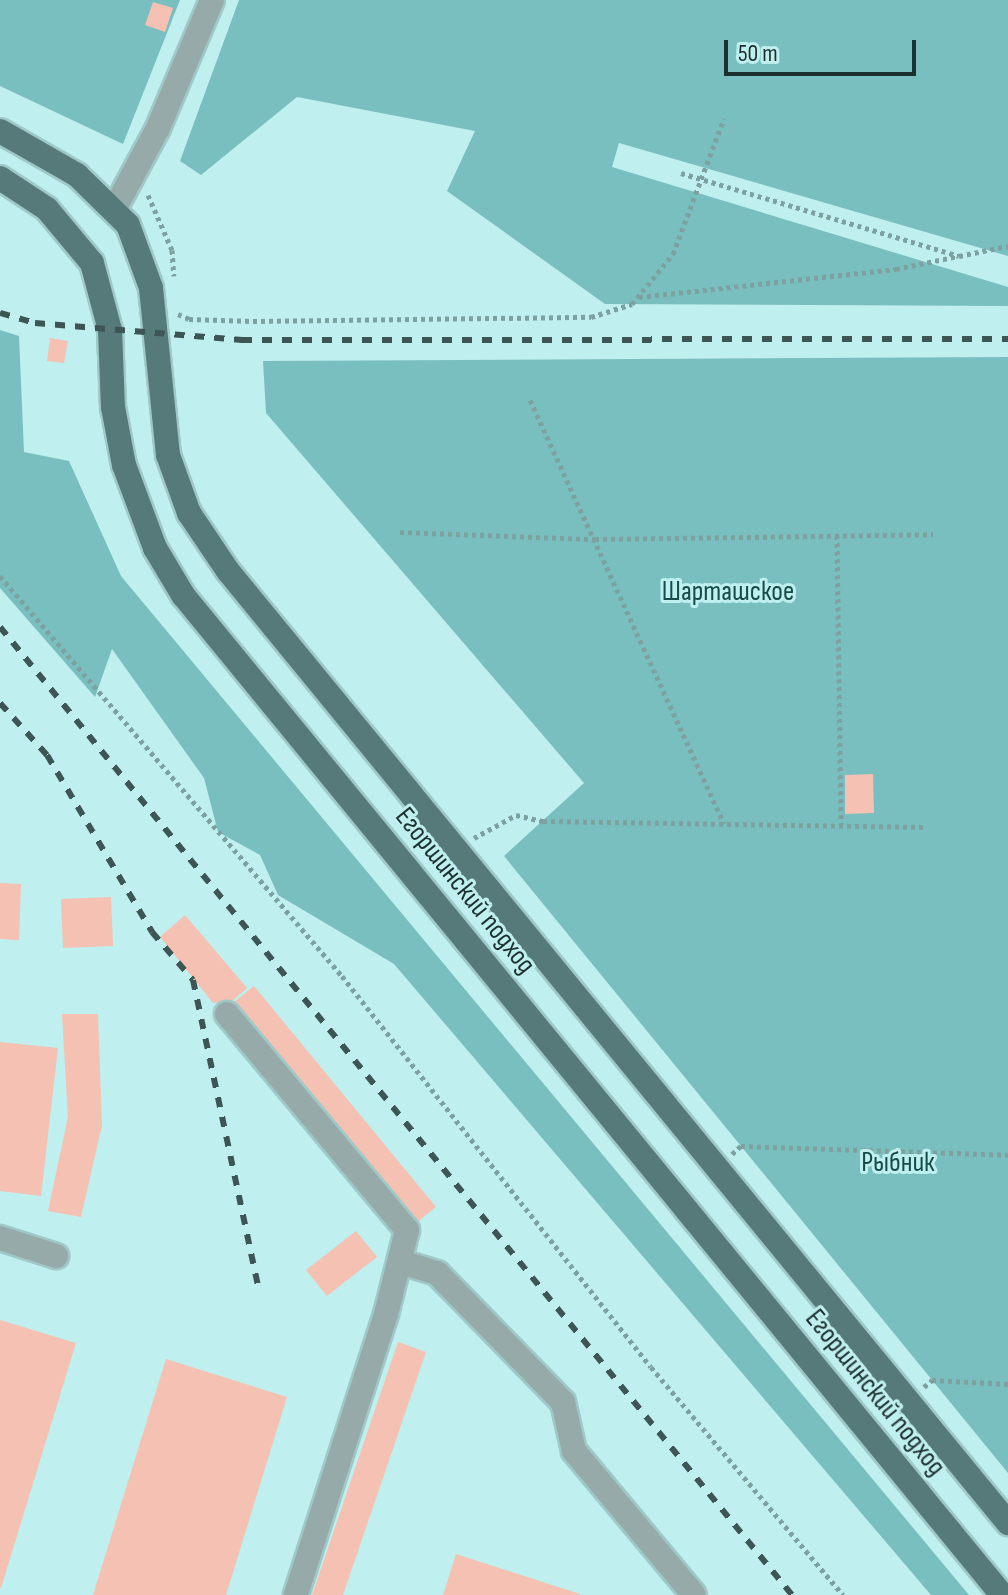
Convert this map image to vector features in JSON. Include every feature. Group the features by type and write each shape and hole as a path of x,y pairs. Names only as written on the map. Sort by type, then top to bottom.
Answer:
{"main road":[{"name":"Егоршинский подход","path":"0,131 50,157 115,208 146,268 168,455 189,513 228,571 1008,1523"},
{"name":"Егоршинский подход","path":"0,178 47,209 92,263 110,330 113,407 124,465 155,548 183,595 1002,1595"}],"street":[{"path":"115,208 136,173 212,0"},
{"path":"227,1014 407,1230 401,1262 296,1595"},
{"path":"0,1238 56,1256"},
{"path":"401,1262 437,1273 563,1402 574,1451 694,1595"}],"path":[{"path":"176,300 177,313 189,319 253,321 591,317 632,304 673,254 724,118"},
{"path":"136,173 172,250 175,287"},
{"path":"681,173 959,256"},
{"path":"638,297 896,269 1008,246"},
{"path":"530,400 724,824"},
{"path":"400,532 595,539 933,534"},
{"path":"837,535 841,825"},
{"path":"0,576 342,976 651,1367 843,1595"},
{"path":"455,848 516,815 543,821 927,827"},
{"path":"718,1168 741,1146 1008,1155"},
{"path":"909,1401 932,1380 1008,1384"}],"green space":[{"path":"0,0 180,0 123,144 0,86"},
{"path":"239,0 1008,0 1008,256 619,143 612,167 1008,287 1008,306 605,304 447,191 475,131 297,97 201,175 180,161"},
{"path":"0,330 19,336 24,452 69,461 121,576 969,1595 931,1595 394,964 278,895 260,855 218,832 204,778 112,649 95,697 0,588"},
{"name":"Шарташское","path":"1008,357 1008,1473 504,856 584,783 266,413 263,361"}],"building":[{"path":"153,2 173,8 165,32 145,25"},
{"path":"50,338 68,341 64,363 47,361"},
{"path":"873,774 874,813 845,814 845,775"},
{"path":"0,883 21,884 19,940 0,939"},
{"path":"111,897 113,946 63,948 61,899"},
{"path":"185,915 247,988 232,1001 213,1003 160,937"},
{"path":"254,986 436,1207 415,1224 233,1003"},
{"path":"62,1014 98,1014 102,1125 81,1217 48,1211 68,1117"},
{"path":"0,1042 58,1048 41,1196 0,1191"},
{"path":"356,1231 377,1257 327,1296 306,1270"},
{"path":"0,1320 76,1343 1,1588 0,1588"},
{"path":"398,1342 426,1352 343,1595 312,1595"},
{"path":"166,1359 287,1397 226,1595 93,1595"},
{"path":"456,1554 580,1594 580,1595 443,1595"}],"railway":[{"path":"0,313 35,323 242,340 1008,339"},
{"path":"0,627 792,1595"},
{"path":"0,703 47,755 152,932 193,980 259,1290"}],"park label":[{"name":"Рыбник","path":"898,1163"}]}
